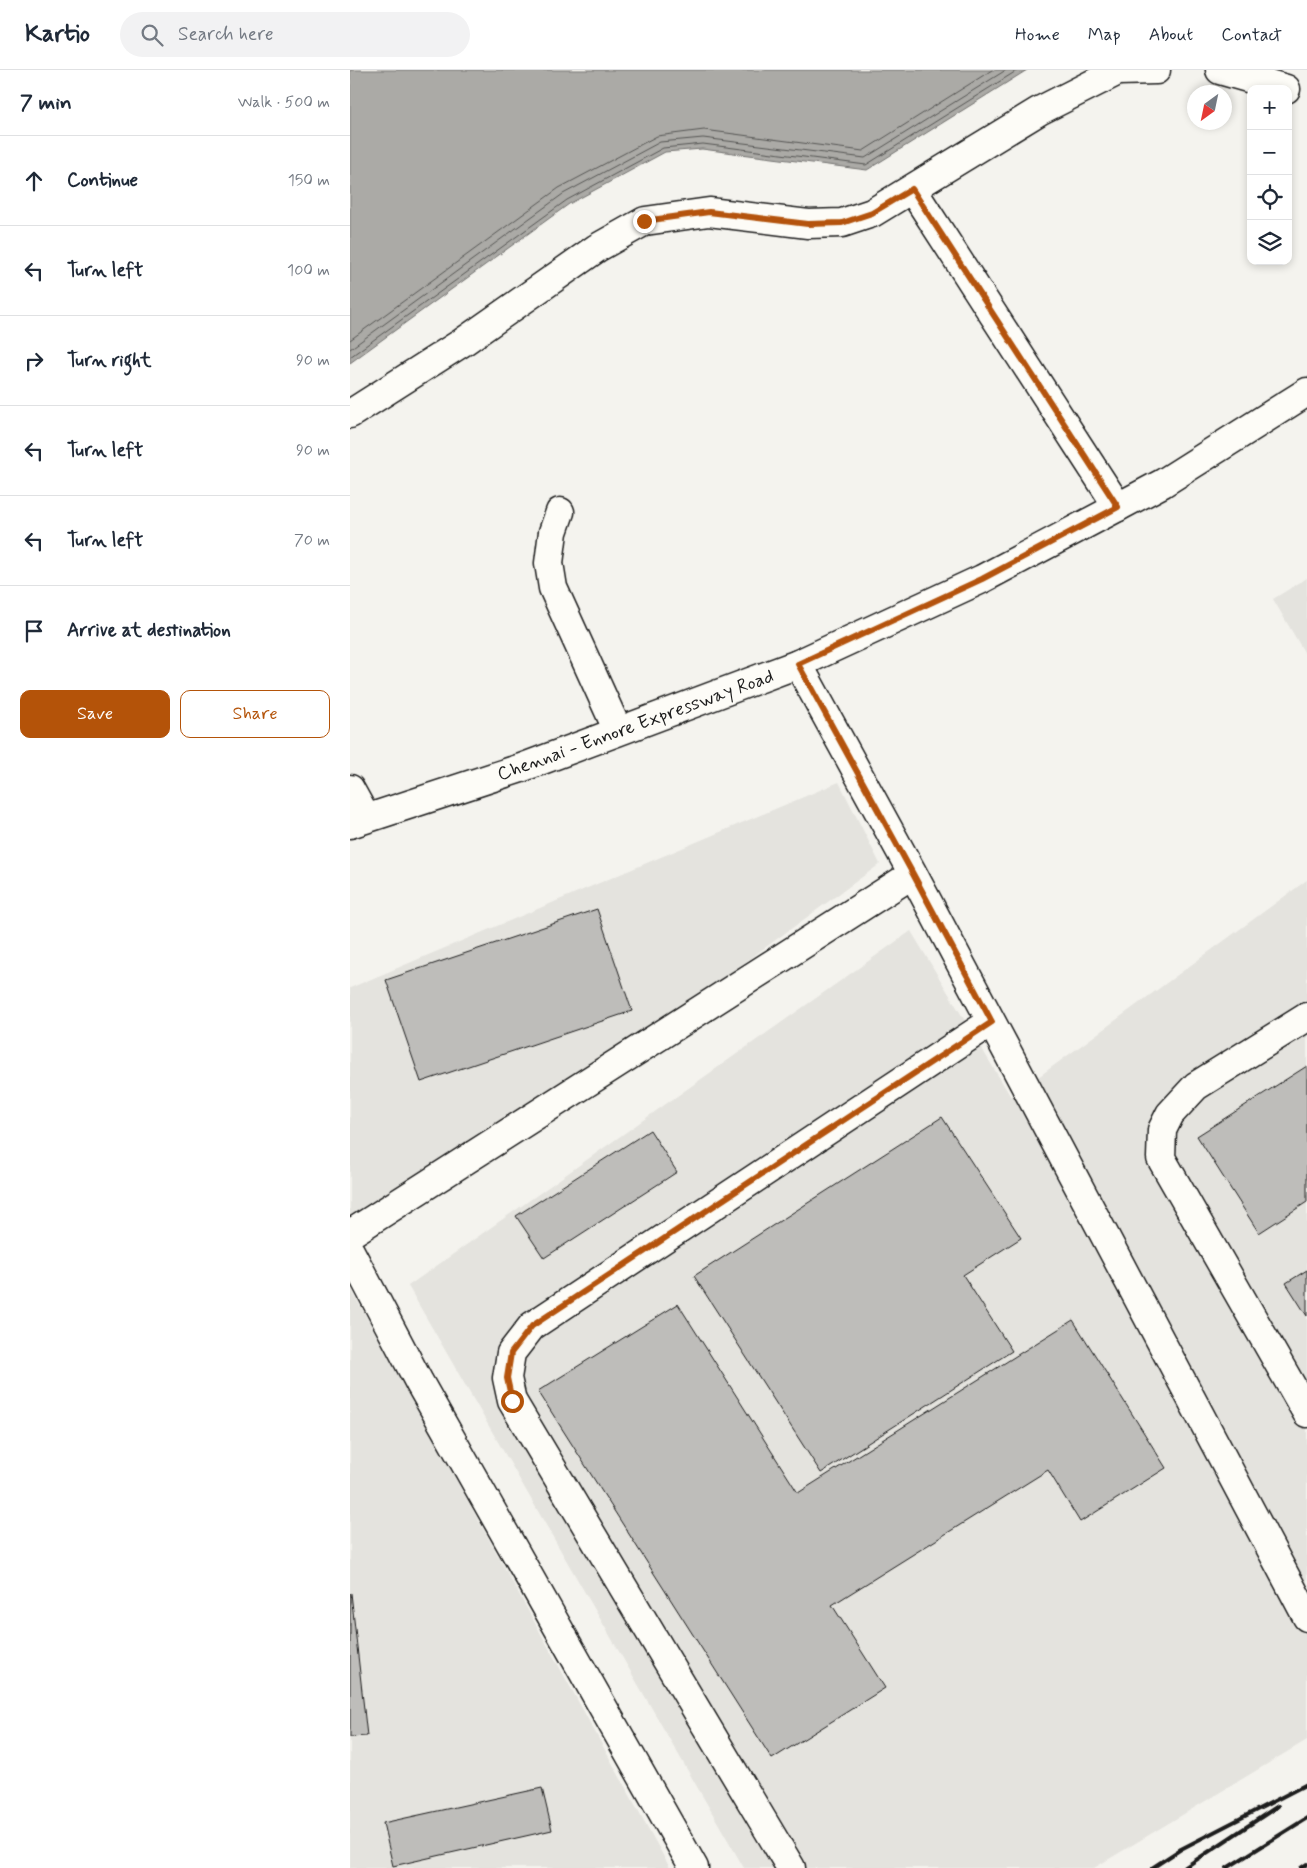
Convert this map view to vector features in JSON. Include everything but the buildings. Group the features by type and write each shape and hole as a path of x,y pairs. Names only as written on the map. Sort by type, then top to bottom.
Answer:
{"street":[{"path":"350,414 463,342 598,248 644,221 709,212 808,224 842,223 872,213 1039,111 1118,72 1156,70"},
{"path":"1220,70 1273,85"},
{"path":"1292,91 1307,98"},
{"path":"912,189 1118,507"},
{"name":"Chennai - Ennore Expressway Road","path":"358,821 521,768 798,664 982,579 1163,483 1307,392"},
{"path":"560,512 553,532 549,563 554,588 618,731"},
{"path":"798,664 913,874 1307,1617"},
{"path":"350,789 358,821"},
{"path":"350,1234 913,874"},
{"path":"1307,1017 1196,1086 1170,1114 1162,1130 1161,1158 1307,1412"},
{"path":"791,1868 512,1401 507,1378 511,1353 532,1326 992,1022"},
{"path":"350,1251 419,1382 694,1868"}],"shaded area":[{"path":"1307,578 1307,657 1273,599"},
{"path":"839,782 880,864 350,1250 350,988"},
{"path":"1307,880 1307,1740 1094,1868 744,1868 408,1286 911,931 1011,1097"},
{"path":"350,1287 670,1868 350,1868"}],"water":[{"path":"350,70 1027,70 867,170 702,149 665,152 569,204 350,363"}],"railway":[{"path":"1152,1868 1181,1849 1307,1784"},
{"path":"1184,1868 1278,1806"},
{"path":"1227,1868 1307,1818"},
{"path":"1301,1868 1307,1864"}],"route":[{"path":"512,1401 507,1378 511,1353 532,1326 992,1022 798,664 982,579 1118,507 912,189 872,213 842,223 808,224 709,212 644,221"}]}
